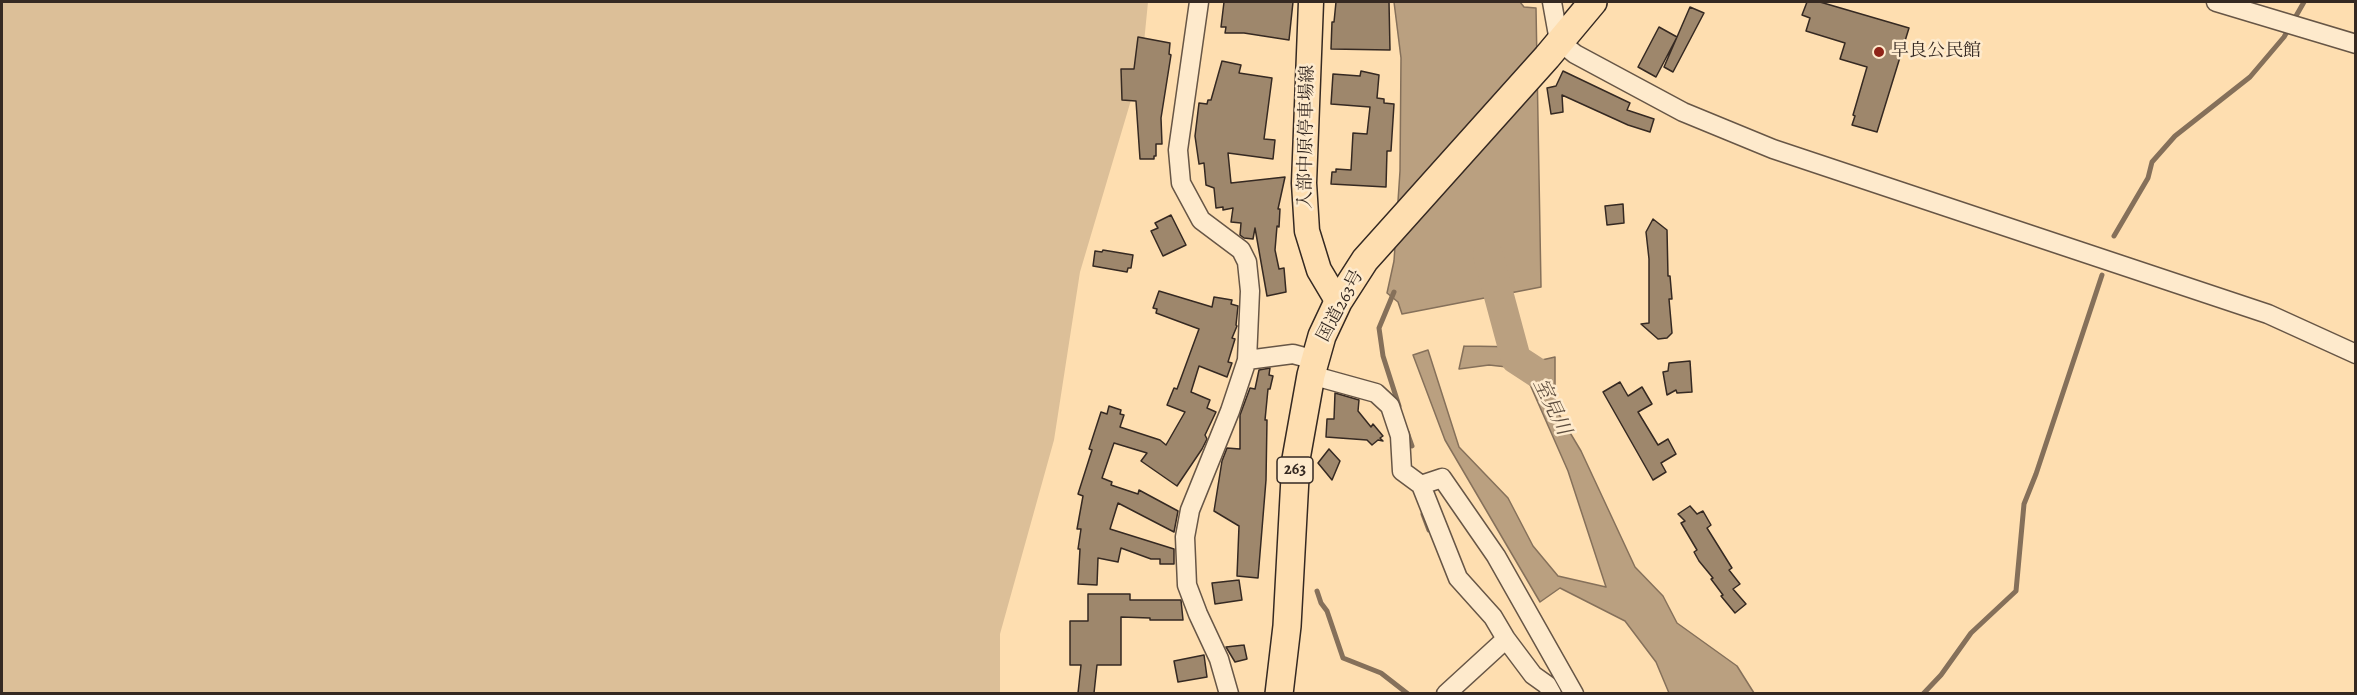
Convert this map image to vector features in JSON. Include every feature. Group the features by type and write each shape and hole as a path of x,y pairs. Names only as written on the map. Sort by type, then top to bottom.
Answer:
{"highway":[{"name":"国道263号","path":"1279,693 1287,626 1296,459 1313,367 1338,302 1365,260 1593,2"}],"main road":[{"name":"入部中原停車場線","path":"1311,2 1304,183 1307,231 1319,270 1338,302"}],"street":[{"path":"1199,2 1178,150 1181,183 1201,220 1241,250 1247,262 1250,291 1246,360 1230,411 1190,510 1185,537 1187,585 1219,659 1229,693"},
{"path":"1552,2 1553,49 1575,54 1683,112 1773,149 2268,314 2355,354"},
{"path":"2216,2 2355,45"},
{"path":"1246,360 1293,354 1313,367 1376,393 1390,406 1400,436 1402,471 1421,485 1458,578 1494,617 1506,639 1533,675 1547,685 1552,693"},
{"path":"1421,485 1442,478 1496,556 1574,693"},
{"path":"1446,693 1506,639"}],"shaded area":[{"path":"2,2 1148,2 1142,63 1080,272 1054,440 1000,634 1000,693 2,693"}],"water":[{"path":"1394,2 1520,2 1524,7 1536,8 1541,287 1402,314 1398,302 1387,293 1394,261 1400,171 1401,58"},
{"path":"1464,346 1524,347 1533,362 1555,357 1557,411 1581,451 1635,567 1663,596 1677,623 1737,666 1754,693 1669,693 1656,662 1625,621 1560,588 1540,602 1445,440 1413,355 1428,350 1459,447 1508,498 1533,546 1558,576 1606,587 1568,471 1528,380 1516,368 1489,365 1459,369"}],"building":[{"path":"1224,2 1293,2 1289,40 1244,33 1225,33 1226,27 1221,27"},
{"path":"1336,2 1389,2 1390,50 1331,49 1332,22 1334,22"},
{"path":"1807,2 1820,2 1909,28 1877,132 1852,125 1867,67 1840,59 1845,43 1806,31 1810,18 1802,15"},
{"path":"1690,7 1704,13 1673,72 1664,67"},
{"path":"1659,27 1677,37 1656,77 1638,67"},
{"path":"1138,37 1170,43 1169,54 1171,55 1161,118 1162,144 1156,144 1154,159 1140,159 1136,101 1122,100 1121,69 1134,69"},
{"path":"1222,61 1241,65 1239,73 1272,78 1264,139 1275,140 1273,159 1228,153 1231,183 1285,177 1278,209 1280,209 1279,227 1277,226 1275,250 1279,269 1284,268 1286,292 1267,296 1255,228 1253,239 1244,238 1240,235 1241,223 1231,222 1233,208 1223,210 1223,207 1216,208 1214,188 1206,185 1204,163 1199,164 1195,136 1199,103 1207,104 1208,100 1211,100"},
{"path":"1361,71 1379,75 1377,98 1384,99 1384,103 1394,104 1391,151 1387,151 1386,187 1331,184 1332,172 1336,172 1336,169 1351,170 1353,133 1367,134 1370,107 1331,104 1333,74 1360,76"},
{"path":"1563,71 1630,103 1627,110 1654,119 1650,132 1628,125 1562,95 1563,112 1551,114 1547,88 1556,86"},
{"path":"1623,204 1624,223 1607,225 1605,206"},
{"path":"1171,215 1186,245 1163,256 1151,231 1158,228 1155,223"},
{"path":"1653,219 1667,230 1668,276 1670,276 1672,299 1669,299 1672,333 1667,338 1658,339 1641,324 1649,323 1649,259 1646,232"},
{"path":"1103,250 1133,255 1131,268 1128,268 1127,272 1093,266 1095,251 1102,252"},
{"path":"1159,291 1212,307 1214,297 1232,300 1231,304 1238,306 1237,326 1232,338 1235,339 1228,362 1232,363 1227,377 1199,366 1191,392 1210,400 1207,408 1216,412 1205,435 1207,439 1202,449 1177,486 1141,461 1147,453 1114,443 1102,478 1112,482 1111,485 1138,494 1139,490 1178,511 1174,532 1118,503 1110,529 1174,549 1174,564 1160,564 1160,559 1151,559 1121,548 1118,562 1098,558 1097,585 1078,584 1080,549 1078,549 1081,529 1077,529 1083,496 1078,494 1101,412 1107,414 1109,406 1121,410 1120,414 1124,415 1120,427 1160,440 1166,445 1185,412 1167,405 1174,388 1177,389 1199,329 1156,313 1157,309 1153,308"},
{"path":"1690,361 1692,392 1677,393 1676,390 1667,395 1663,372 1668,371 1669,363"},
{"path":"1270,368 1269,375 1273,376 1270,389 1268,389 1265,420 1267,420 1266,480 1258,578 1237,576 1239,526 1214,511 1222,461 1227,448 1240,449 1240,415 1250,388 1255,389 1259,370"},
{"path":"1620,382 1628,396 1642,387 1652,404 1638,412 1658,445 1668,439 1676,454 1661,463 1666,472 1653,480 1603,392"},
{"path":"1335,393 1359,400 1358,411 1371,427 1373,424 1383,436 1380,438 1383,441 1378,440 1372,445 1367,440 1326,437 1327,419 1334,419"},
{"path":"1329,449 1340,461 1332,480 1318,463"},
{"path":"1690,506 1697,514 1703,511 1711,525 1707,528 1732,568 1729,570 1740,584 1733,589 1746,604 1735,613 1721,596 1723,595 1711,579 1713,578 1699,561 1694,552 1697,550 1681,523 1685,521 1678,514"},
{"path":"1239,580 1242,600 1215,604 1212,583"},
{"path":"1088,594 1130,594 1130,600 1181,600 1183,620 1121,617 1121,665 1097,665 1094,693 1078,693 1081,665 1070,665 1070,621 1088,621"},
{"path":"1244,645 1247,659 1235,662 1226,647"},
{"path":"1204,655 1207,677 1178,682 1174,661"}],"waterway":[{"path":"2114,236 2148,178 2152,162 2175,136 2250,77 2284,37 2304,2"},
{"name":"室見川","path":"1488,255 1516,359 1539,374"},
{"path":"1923,694 1941,675 1971,633 2016,591 2024,504 2102,275"},
{"path":"1394,292 1379,328 1383,356 1399,406"},
{"path":"1407,432 1412,446"},
{"path":"1423,514 1429,530"},
{"path":"1317,591 1327,611 1343,658 1381,673 1408,694"}],"place":[{"name":"早良公民館","path":"1879,52"}]}
